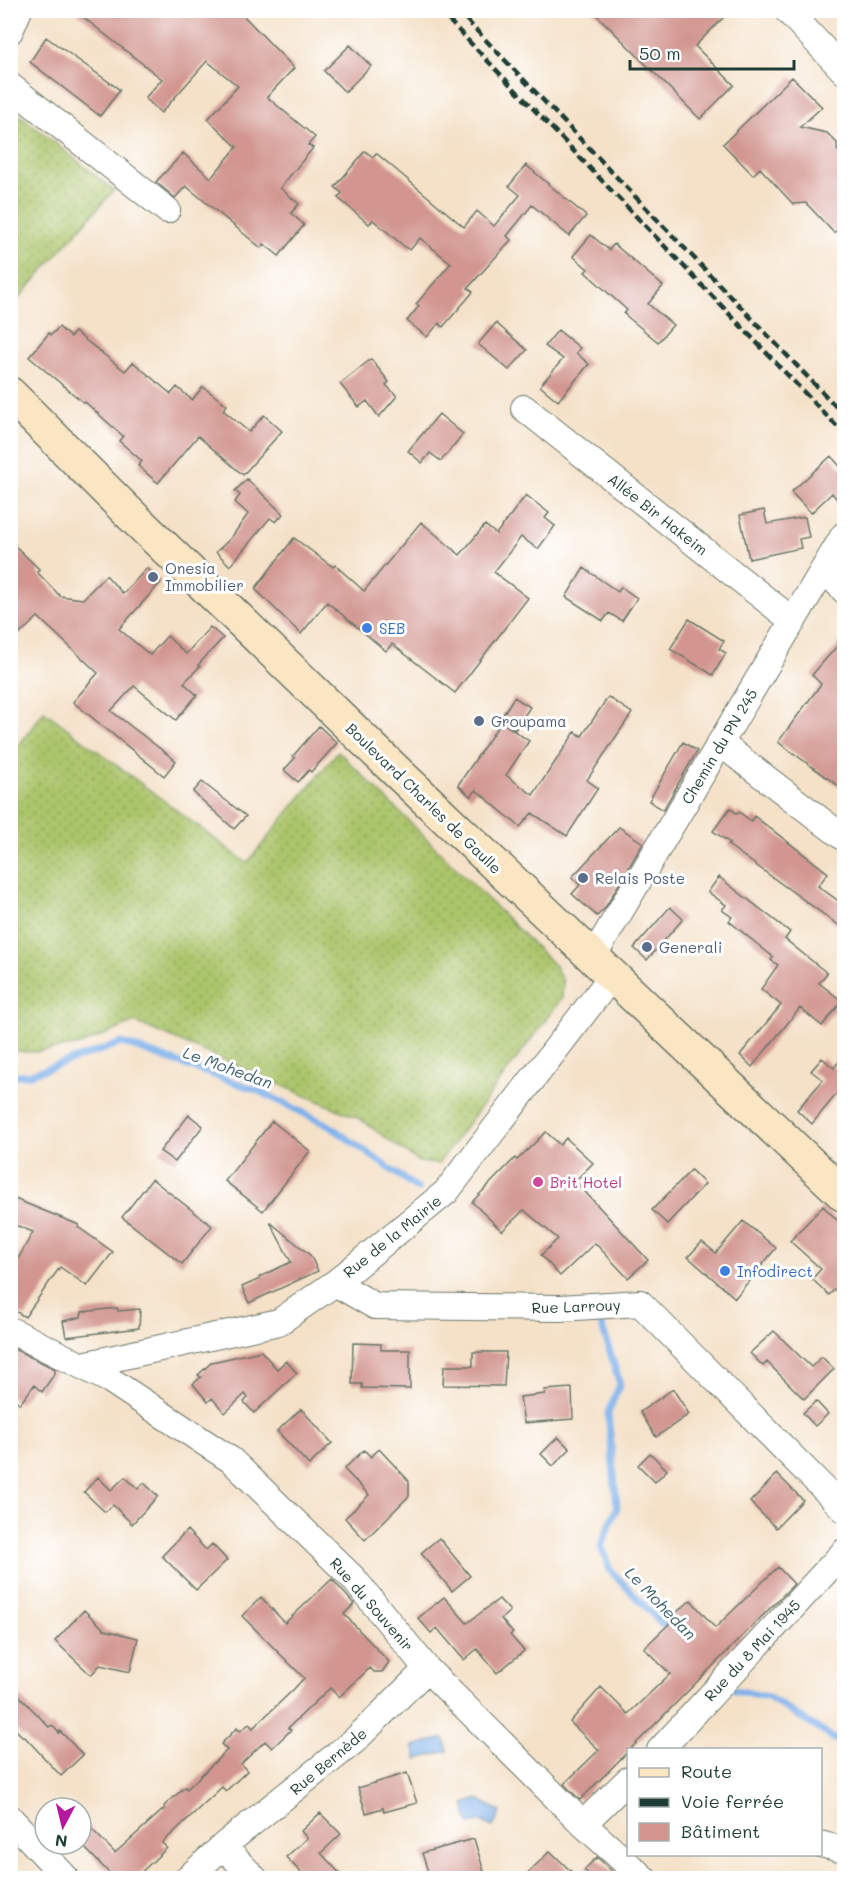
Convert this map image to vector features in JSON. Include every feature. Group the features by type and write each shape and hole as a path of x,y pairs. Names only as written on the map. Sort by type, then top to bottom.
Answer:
{"main road":[{"name":"Boulevard Charles de Gaulle","path":"10,394 278,658 844,1196"}],"street":[{"path":"10,31 19,10"},
{"path":"787,10 844,71"},
{"path":"10,86 167,210"},
{"name":"Allée Bir Hakeim","path":"524,408 793,621"},
{"name":"Chemin du PN 245","path":"603,966 720,743 844,535"},
{"path":"824,569 844,590"},
{"path":"720,743 844,838"},
{"name":"Rue de la Mairie","path":"83,1365 279,1322 335,1283 446,1192 603,966"},
{"name":"Rue Larrouy","path":"335,1283 375,1306 560,1308 640,1303 844,1509"},
{"name":"Rue du Souvenir","path":"10,1330 110,1380 231,1460 353,1578 427,1669 583,1824 643,1878"},
{"name":"Rue du 8 Mai 1945","path":"668,1747 844,1552"},
{"name":"Rue Bernède","path":"188,1878 223,1846 354,1741 427,1669"},
{"path":"583,1824 627,1781"},
{"path":"10,1818 66,1878"},
{"path":"822,1844 844,1850"},
{"path":"223,1846 254,1878"}],"green space":[{"path":"11,108 114,190 11,307"},
{"path":"44,711 247,863 338,751 556,967 563,982 562,998 438,1164 419,1162 360,1119 135,1022 80,1045 35,1052 11,1051 11,756"}],"water":[{"path":"444,1738 448,1751 417,1759 413,1746"},
{"path":"478,1799 501,1812 493,1827 481,1821 470,1824 464,1804"}],"building":[{"path":"74,10 238,10 294,68 267,97 315,137 308,145 313,148 280,188 299,204 291,213 304,225 279,256 264,244 261,248 186,186 175,198 156,182 183,153 211,178 237,147 208,119 238,86 207,61 161,113 145,98 162,79"},
{"path":"592,10 731,10 695,46 734,85 700,119"},
{"path":"46,37 120,90 100,116 30,62"},
{"path":"350,45 371,66 345,92 324,71"},
{"path":"792,77 822,107 800,127 827,133 837,143 837,150 844,158 844,223 834,233 806,203 793,204 760,168 753,175 723,144"},
{"path":"365,151 373,157 376,153 464,227 477,211 494,226 520,195 509,186 526,165 586,216 569,236 532,205 507,236 511,240 468,288 473,292 443,327 439,323 427,337 407,321 419,306 416,304 451,263 420,238 410,250 373,220 369,224 338,198 342,193 335,187"},
{"path":"591,235 609,250 614,244 663,286 648,304 673,325 658,342 624,314 627,310 585,272 588,269 573,256"},
{"path":"496,323 527,350 509,370 478,344"},
{"path":"59,327 70,337 75,332 125,371 133,362 171,394 177,387 192,400 203,387 227,405 223,410 249,432 264,415 282,431 243,475 198,436 158,483 138,466 142,461 119,441 123,436 29,357 49,333 51,335"},
{"path":"558,330 580,348 576,353 589,364 558,401 540,386 563,359 545,346"},
{"path":"371,359 389,382 386,385 397,396 379,417 367,401 359,407 340,384"},
{"path":"439,414 463,434 441,461 430,453 422,463 408,451"},
{"path":"831,456 844,471 844,508 832,493 811,513 791,492"},
{"path":"247,479 283,514 276,522 270,518 230,566 216,552 231,538 248,514 235,502 240,495 235,491"},
{"path":"526,495 549,513 545,518 555,526 538,549 521,537 494,572 528,598 455,693 392,644 386,651 327,602 301,634 255,589 294,538 333,567 335,565 364,591 421,522 460,555 485,525 496,534"},
{"path":"764,510 767,524 805,517 809,537 799,539 801,548 749,559 740,515"},
{"path":"10,541 40,570 37,572 60,596 83,599 106,575 123,594 147,568 161,582 119,629 150,655 167,636 186,654 210,627 223,638 184,683 197,695 176,720 134,686 111,711 176,761 164,776 73,702 98,673 38,617 10,643"},
{"path":"584,568 618,592 621,587 637,598 622,621 609,613 603,621 566,597"},
{"path":"689,619 724,641 719,649 726,653 713,675 670,649"},
{"path":"844,638 844,790 778,742 821,684 812,675"},
{"path":"514,697 530,707 515,730 502,716"},
{"path":"608,697 632,713 587,780 598,788 567,836 532,813 520,827 476,790 471,797 458,785 501,722 529,741 506,775 533,795 575,732 582,736"},
{"path":"319,726 337,743 311,772 309,770 298,782 284,770"},
{"path":"683,742 697,751 663,810 649,801"},
{"path":"202,782 246,816 234,829 193,792"},
{"path":"730,808 751,821 754,816 828,873 818,886 844,905 844,929 728,845 730,843 713,831"},
{"path":"619,827 643,843 605,908 597,916 572,894 580,885 572,877"},
{"path":"719,877 790,932 785,939 827,973 819,983 842,1001 822,1026 800,1008 752,1067 740,1055 781,1005 761,989 778,965 771,960 773,957 729,921 732,917 722,910 726,905 708,892"},
{"path":"670,907 683,919 647,960 634,948"},
{"path":"844,1055 844,1085 812,1124 797,1110 823,1080 811,1071 822,1058 834,1068"},
{"path":"189,1115 203,1126 175,1162 160,1151"},
{"path":"272,1121 310,1151 263,1211 225,1181"},
{"path":"546,1132 560,1145 566,1138 593,1163 575,1181 648,1260 628,1278 595,1243 560,1276 541,1255 558,1239 524,1210 502,1231 472,1202 515,1158 517,1160"},
{"path":"691,1170 705,1184 667,1224 652,1210"},
{"path":"152,1179 212,1226 182,1264 122,1217"},
{"path":"10,1197 79,1225 78,1227 113,1252 87,1286 60,1267 25,1317 10,1308 10,1273 33,1232 10,1223"},
{"path":"823,1206 844,1227 844,1280 829,1295 812,1279 821,1269 790,1241"},
{"path":"743,1221 776,1248 735,1298 688,1257 702,1242 716,1253"},
{"path":"270,1222 310,1255 318,1271 249,1303 242,1287 291,1262"},
{"path":"117,1308 118,1311 140,1309 139,1328 66,1337 63,1321 81,1317 82,1312"},
{"path":"774,1331 811,1367 822,1357 834,1369 804,1399 767,1362 763,1366 750,1353"},
{"path":"353,1343 381,1344 381,1350 410,1350 410,1389 362,1388 362,1384 352,1384"},
{"path":"10,1347 55,1369 55,1373 42,1392 34,1385 20,1404 10,1395"},
{"path":"261,1351 277,1369 286,1361 297,1373 254,1413 244,1402 248,1398 245,1394 225,1413 212,1398 208,1402 193,1384 201,1377 198,1375 212,1362"},
{"path":"473,1352 506,1352 504,1386 443,1385 444,1366 473,1366"},
{"path":"572,1388 573,1419 524,1423 520,1397 545,1394 544,1390"},
{"path":"673,1389 689,1414 656,1437 640,1412"},
{"path":"816,1401 828,1414 815,1426 803,1413"},
{"path":"301,1409 332,1443 309,1465 277,1431"},
{"path":"558,1437 570,1449 553,1466 541,1454"},
{"path":"379,1449 409,1481 409,1496 365,1540 345,1518 369,1495 344,1469 364,1450 371,1457"},
{"path":"650,1453 667,1470 655,1482 638,1465"},
{"path":"777,1474 803,1500 776,1528 750,1502"},
{"path":"98,1477 111,1490 125,1477 138,1489 144,1483 158,1496 132,1524 113,1505 105,1512 84,1492"},
{"path":"187,1530 206,1550 212,1544 227,1560 196,1590 162,1556"},
{"path":"439,1538 470,1576 452,1591 421,1553"},
{"path":"778,1567 794,1584 632,1748 627,1748 627,1753 580,1800 564,1784 599,1750 570,1722 601,1687 628,1714 670,1674 644,1648 672,1621 670,1618 691,1600 715,1628"},
{"path":"332,1579 354,1604 344,1614 389,1662 382,1672 374,1672 370,1668 339,1697 330,1688 288,1728 291,1730 272,1748 265,1741 241,1764 247,1771 226,1791 222,1787 162,1843 167,1848 135,1878 114,1878 93,1856 93,1830 115,1853 227,1750 221,1744 237,1728 240,1731 249,1724 253,1728 304,1678 242,1616 261,1597 285,1623"},
{"path":"444,1597 467,1623 499,1599 510,1611 501,1619 513,1633 510,1635 524,1651 497,1673 477,1649 464,1660 437,1628 431,1633 418,1618"},
{"path":"84,1610 105,1630 138,1638 130,1672 100,1665 91,1675 55,1641"},
{"path":"10,1686 49,1727 52,1725 59,1733 60,1731 83,1755 61,1776 10,1724"},
{"path":"407,1773 417,1803 384,1812 383,1808 366,1813 358,1788"},
{"path":"320,1813 341,1834 321,1853 344,1878 306,1878 286,1857 307,1838 301,1831"},
{"path":"474,1839 486,1878 430,1878 422,1853"},
{"path":"550,1851 578,1878 523,1878"},
{"path":"597,1857 619,1878 593,1878 584,1870"}],"waterway":[{"name":"Le Mohedan","path":"10,1075 28,1075 122,1043 259,1091 330,1126 418,1189"},
{"name":"Le Mohedan","path":"601,1323 620,1384 608,1413 617,1507 601,1546 610,1570 671,1633"},
{"name":"Le Mohedan","path":"735,1690 768,1697 844,1745"}],"railway":[{"path":"439,10 844,434"},
{"path":"457,10 844,415"}],"place":[{"name":"Onesia Immobilier","path":"153,577"},
{"name":"SEB","path":"367,628"},
{"name":"Groupama","path":"479,721"},
{"name":"Relais Poste","path":"583,878"},
{"name":"Generali","path":"647,947"},
{"name":"Brit Hotel","path":"538,1182"},
{"name":"Infodirect","path":"725,1271"}]}
